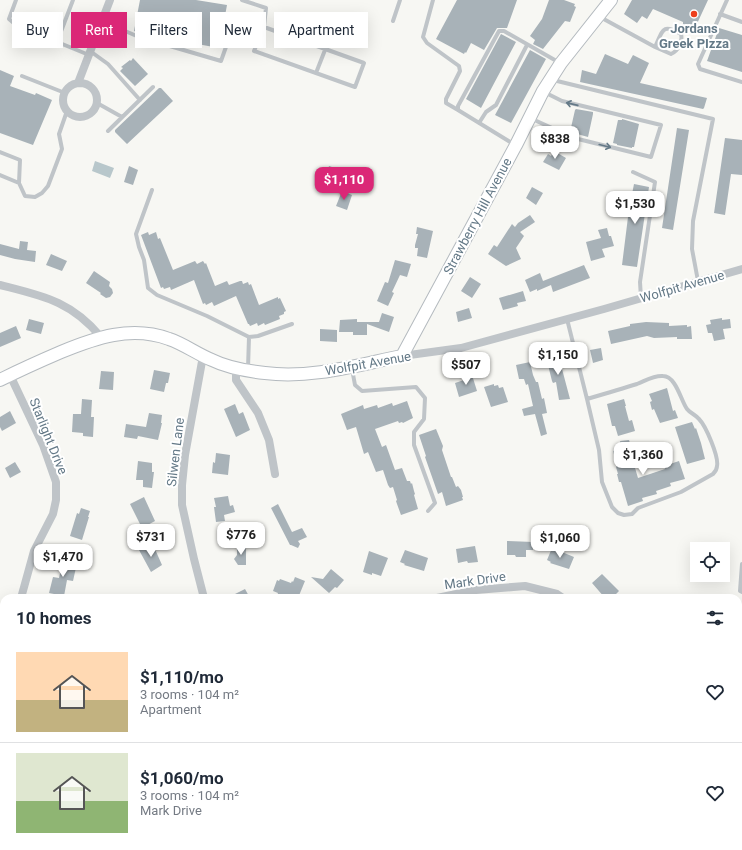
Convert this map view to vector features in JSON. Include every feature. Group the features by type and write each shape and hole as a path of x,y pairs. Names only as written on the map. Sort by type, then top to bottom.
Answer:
{"street":[{"path":"105,12 110,0"},
{"name":"Strawberry Hill Avenue","path":"402,356 516,145 543,91 561,63 611,0"},
{"path":"78,83 91,48"},
{"path":"84,83 95,91 97,97 95,108 87,115 77,116 68,111 64,105 63,99 65,93 72,85 84,83"},
{"name":"Wolfpit Avenue","path":"5,377 74,346 101,337 130,332 150,334 174,341 212,361 242,370 280,375 296,375 402,356 461,348 742,268"},
{"path":"0,285 44,296 63,304 87,321 101,337"},
{"name":"Silwen Lane","path":"203,356 185,455 182,492 182,505 203,594"},
{"path":"242,370 236,380 258,412 269,440 275,474"},
{"name":"Starlight Drive","path":"5,377 43,446 56,482 56,500 53,514 34,551 22,594"},
{"name":"Mark Drive","path":"477,594 525,586 557,594"}],"lane":[{"path":"12,22 9,19 16,0"},
{"path":"63,26 73,0"},
{"path":"242,0 266,8 266,12"},
{"path":"393,21 400,0"},
{"path":"432,0 423,37 427,43 458,66 460,71 446,99 446,103 516,145"},
{"path":"726,0 698,64 700,69 742,82"},
{"path":"720,14 742,22"},
{"path":"598,16 655,47 671,54 676,52 681,41 681,34 667,28 663,30 655,47"},
{"path":"255,48 254,51 355,87 364,63 324,50 266,28"},
{"path":"458,110 458,106 499,30 504,31 561,63"},
{"path":"127,32 139,37 221,61 226,48"},
{"path":"63,44 89,53 108,64 140,100"},
{"path":"479,123 486,112 496,105 527,45"},
{"path":"316,73 324,50"},
{"path":"22,76 65,93"},
{"path":"551,79 713,119 693,221 692,249 698,281"},
{"path":"108,131 153,87"},
{"path":"530,118 574,138 652,157 661,125 562,101 543,91"},
{"path":"97,103 122,117"},
{"path":"0,152 20,160 18,183 25,196 35,197 42,193 48,186 62,149 59,134 68,111"},
{"path":"633,172 655,182 640,282 641,298"},
{"path":"0,175 18,183"},
{"path":"152,190 136,234 144,260 148,288 157,295 207,316 250,337 258,336 292,324"},
{"path":"566,319 587,398 598,450 602,482 612,507 624,515 632,514 638,508 681,492 716,471 718,460 710,438 700,419 687,410 671,379 664,376 653,377 638,384 587,398"},
{"path":"242,370 250,337"},
{"path":"351,366 355,385 362,391 416,387 425,398 424,419 414,432 414,445 435,503 428,510"},
{"path":"742,564 740,591 742,592"}],"shaded area":[{"path":"95,161 114,168 110,178 92,171"}],"building":[{"path":"140,0 196,0 227,5 226,12 210,12 210,46 202,45 202,12 138,12"},
{"path":"457,0 517,0 507,28 497,28 484,50 471,43 464,54 436,39"},
{"path":"549,0 564,0 575,4 574,6 576,7 570,22 565,21 543,49 533,44 535,40 530,36 542,19"},
{"path":"632,0 708,0 695,28 683,24 683,22 653,9 647,19 642,16 637,23 624,14"},
{"path":"719,28 742,35 742,72 707,61"},
{"path":"501,34 516,42 481,108 466,99"},
{"path":"530,50 546,59 511,123 495,115"},
{"path":"605,54 628,64 633,55 649,63 640,83 707,98 704,108 580,82 582,70 596,74"},
{"path":"133,58 148,74 135,86 120,71 123,68 121,67"},
{"path":"0,70 14,76 10,86 35,95 36,93 52,100 33,145 0,133"},
{"path":"159,88 161,88 173,101 127,144 115,132 115,130"},
{"path":"576,109 593,112 588,137 570,132"},
{"path":"622,119 639,124 634,147 632,148 613,143 618,120"},
{"path":"677,128 689,130 673,230 662,228"},
{"path":"725,138 742,140 742,175 731,174 725,215 714,213"},
{"path":"554,151 566,158 559,170 543,162 548,154 551,156"},
{"path":"129,166 138,170 133,185 124,182"},
{"path":"329,166 338,169 333,181 325,178"},
{"path":"634,184 649,187 637,267 622,265 629,209"},
{"path":"532,187 543,193 536,205 526,198"},
{"path":"342,191 352,195 347,210 336,206"},
{"path":"530,215 535,222 520,232 524,236 516,248 521,259 506,266 488,254 494,245 497,247 512,224 515,227 518,223"},
{"path":"417,227 433,231 427,258 417,256 418,248 415,248 415,245 418,234 416,234"},
{"path":"607,228 614,246 602,249 605,257 591,261 586,242 601,238 598,230"},
{"path":"148,232 149,235 156,232 158,239 160,238 173,270 195,261 197,264 203,261 205,264 206,263 215,286 227,281 229,285 240,281 242,281 243,284 248,282 249,285 251,284 259,305 278,297 278,299 280,298 286,311 284,314 279,316 280,319 265,325 264,323 258,326 257,323 250,326 236,296 214,306 212,302 206,305 205,303 203,304 194,280 171,290 170,287 164,289 163,287 161,288 141,235"},
{"path":"20,241 28,242 27,250 36,251 35,262 0,255 0,244 19,249"},
{"path":"51,254 67,261 62,271 46,265"},
{"path":"395,260 411,264 407,277 400,275 392,292 394,293 388,306 377,301 385,282 388,283"},
{"path":"584,265 590,278 553,292 551,285 537,291 537,289 530,292 525,280 540,273 543,281"},
{"path":"94,271 110,282 109,286 113,293 110,297 106,298 86,283"},
{"path":"470,277 481,284 472,298 461,291"},
{"path":"523,291 526,301 517,303 518,306 503,310 499,298"},
{"path":"469,308 472,318 458,322 456,312"},
{"path":"382,313 394,317 389,332 367,324 367,335 353,335 353,332 339,332 340,320 357,319 357,322 379,322"},
{"path":"722,318 722,320 730,319 731,328 723,329 725,339 714,341 712,333 708,333 706,325 711,324 710,320"},
{"path":"29,319 44,323 41,334 26,330"},
{"path":"646,322 669,323 669,326 691,326 692,339 677,339 677,337 654,338 647,336 611,344 608,331 630,326 630,324"},
{"path":"16,326 21,338 0,347 0,333"},
{"path":"320,329 337,330 337,342 320,341"},
{"path":"601,348 603,360 593,363 590,350"},
{"path":"558,354 570,399 559,400 556,382 553,383 552,381 546,357"},
{"path":"530,362 533,375 536,382 538,382 542,399 544,398 547,413 542,414 547,434 541,436 535,414 524,416 522,409 533,406 528,384 526,385 524,379 519,379 516,365"},
{"path":"154,370 170,373 164,392 150,389"},
{"path":"101,371 114,372 113,390 99,389"},
{"path":"472,375 477,391 459,397 455,383"},
{"path":"494,384 494,386 498,385 499,388 503,387 508,402 491,407 484,387"},
{"path":"667,388 673,411 675,410 678,418 660,423 654,409 652,410 650,402 652,401 649,394"},
{"path":"82,399 92,400 91,417 94,417 93,437 83,436 83,433 72,432 73,414 81,414"},
{"path":"624,399 629,421 632,420 635,431 618,436 615,426 612,426 607,404"},
{"path":"407,401 413,418 403,423 399,423 398,421 375,429 382,447 386,445 395,470 402,468 407,481 410,481 411,484 412,483 418,509 401,515 393,487 390,488 388,485 383,470 376,472 368,452 364,454 356,427 347,430 341,414 363,405 364,409 377,405 378,408 392,403 393,406"},
{"path":"235,404 239,414 243,412 250,430 236,437 224,409"},
{"path":"10,411 16,423 2,431 0,427 0,417"},
{"path":"149,413 162,415 162,423 158,440 138,436 137,439 124,437 126,424 146,427"},
{"path":"692,422 695,429 696,428 705,459 687,464 675,427"},
{"path":"436,429 443,446 442,450 451,477 456,487 458,486 461,490 463,497 463,500 446,506 442,492 438,494 419,435"},
{"path":"629,440 638,478 665,469 664,466 679,461 685,479 670,483 671,486 656,491 657,494 642,498 643,501 628,506 621,482 619,482 613,451 622,448 620,441"},
{"path":"216,453 230,455 228,475 212,473"},
{"path":"138,461 152,463 152,472 154,472 152,488 143,487 143,480 136,480"},
{"path":"15,462 21,472 10,478 5,468"},
{"path":"228,496 230,506 233,505 235,512 224,515 225,521 216,522 214,507 216,507 214,498"},
{"path":"144,497 155,521 142,528 130,504"},
{"path":"278,504 292,532 302,528 307,537 298,541 300,544 298,548 290,545 271,508"},
{"path":"81,508 90,511 82,540 70,536 77,513 79,514"},
{"path":"507,541 533,542 533,550 526,550 526,557 507,555"},
{"path":"150,544 153,548 154,547 162,565 151,572 139,550"},
{"path":"237,546 246,546 246,565 238,565 234,559 237,555"},
{"path":"475,546 478,562 468,563 467,561 458,563 456,549"},
{"path":"552,548 574,557 569,569 550,563 551,562 547,560"},
{"path":"405,550 428,558 424,571 404,565 405,564 400,562"},
{"path":"369,551 388,558 381,576 363,572"},
{"path":"63,560 77,563 73,581 67,580 64,594 49,593 53,577 59,578"},
{"path":"331,569 344,580 337,588 335,587 329,593 311,577 323,579"},
{"path":"602,574 619,591 616,594 602,594 592,583"},
{"path":"295,577 305,581 300,594 278,594 273,591 277,580 279,581 280,579 291,583 292,581 293,582"},
{"path":"245,589 248,594 235,594"}],"place":[{"name":"Jordans Greek PIzza","path":"694,14"}]}
